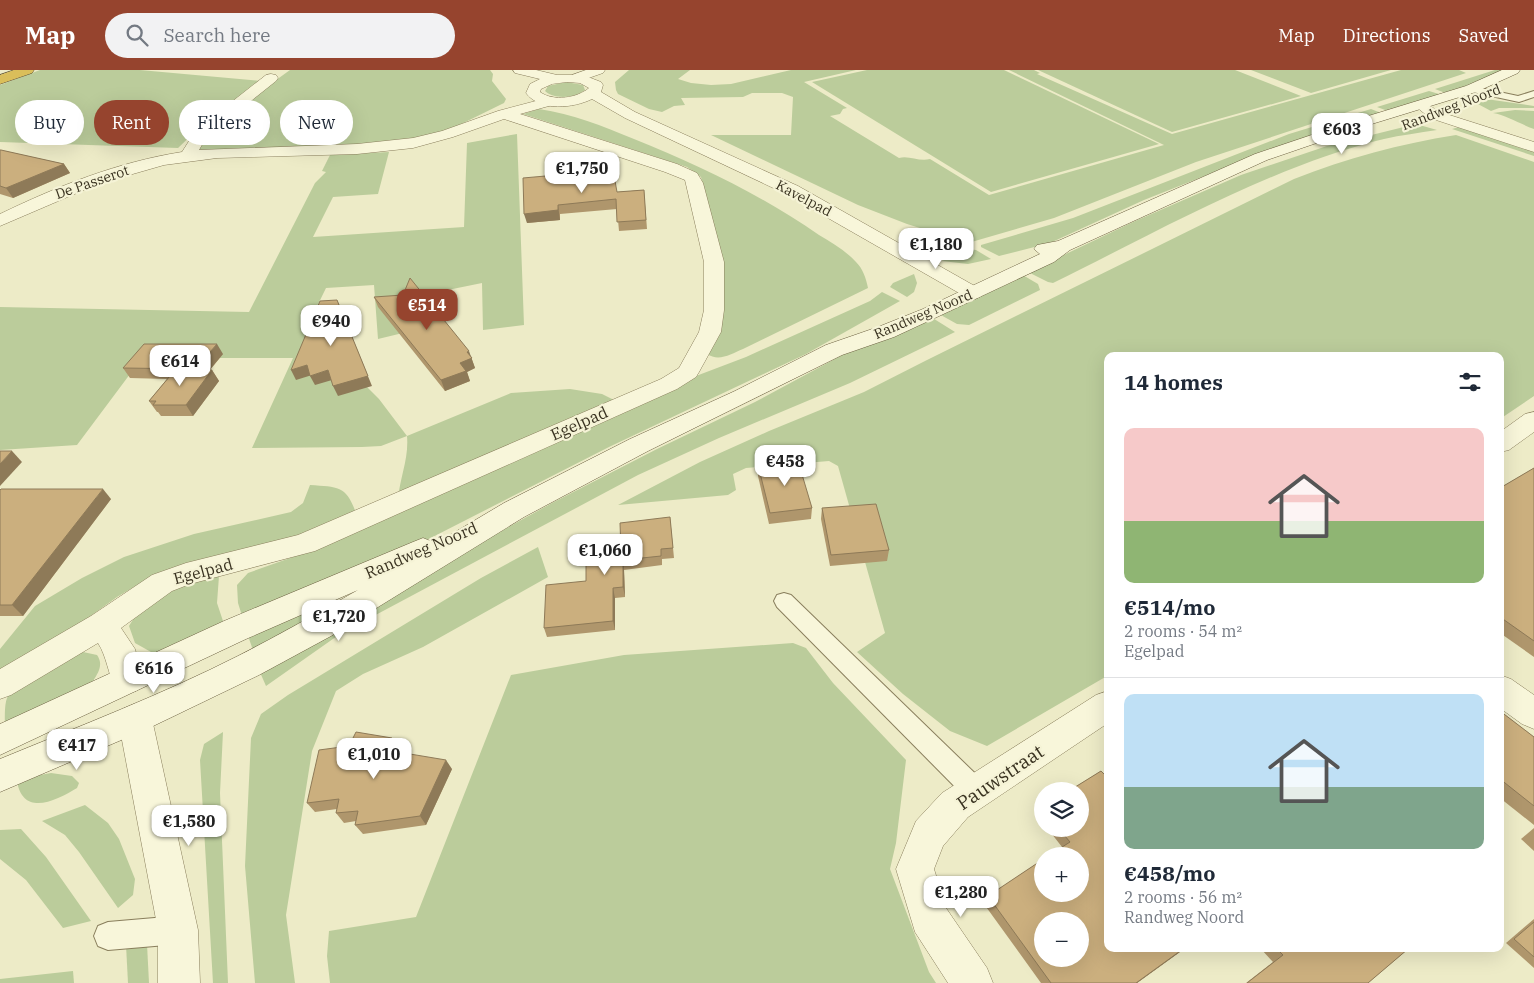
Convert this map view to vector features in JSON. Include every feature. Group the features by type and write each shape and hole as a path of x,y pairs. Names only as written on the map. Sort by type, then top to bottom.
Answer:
{"highway":[{"path":"0,80 27,70"}],"street":[{"path":"509,70 551,100 575,100 594,82 611,70"},
{"path":"520,70 556,79"},
{"name":"Randweg Noord","path":"834,350 871,324 910,302 953,281 1016,255 1062,246 1261,157 1517,74"},
{"name":"Randweg Noord","path":"1222,176 1340,139 1394,128 1435,116 1488,94 1517,74"},
{"path":"188,156 201,132 271,78"},
{"name":"Kavelpad","path":"556,79 577,78 594,82 630,115"},
{"name":"De Passerot","path":"505,114 536,90 556,79"},
{"name":"De Passerot","path":"0,221 42,200 94,178 139,166 188,156 382,147 414,142 458,132 505,114 551,100"},
{"name":"Kavelpad","path":"575,100 630,115 702,146 792,190 973,293"},
{"path":"1421,105 1453,109 1534,142"},
{"path":"1421,105 1435,116 1534,147"},
{"name":"Egelpad","path":"0,685 102,625 162,583 186,574 305,544 668,384 688,372 710,332 714,310 714,262 695,182 691,177 671,168 505,114"},
{"name":"Randweg Noord","path":"0,776 135,719 248,666 320,627 514,510 639,445 834,350 886,332 973,293 1047,258 1062,246"},
{"path":"1504,441 1534,420"},
{"name":"Randweg Noord","path":"0,740 324,591 514,510"},
{"path":"102,625 119,649 127,680 178,930 180,983"},
{"path":"1504,692 1534,714"},
{"name":"Pauwstraat","path":"972,983 929,918 915,869 929,834 955,804 1104,709"}],"lane":[{"path":"1471,89 1488,94 1534,101"},
{"path":"1519,99 1534,94"},
{"path":"784,601 976,791"},
{"path":"108,936 178,930"}],"green space":[{"path":"40,70 140,70 261,81 236,100 179,100 179,145 181,145 178,148 84,145 84,100 15,100 15,143 0,142 0,85"},
{"path":"290,70 490,70 493,74 492,81 506,99 504,103 447,131 394,144 199,154 195,145 270,145 270,100 248,100"},
{"path":"629,70 690,70 678,79 691,83 711,85 731,84 791,70 856,70 804,82 847,108 843,109 840,114 830,116 899,158 930,159 989,195 1164,145 1009,70 1034,70 1040,73 1037,74 1172,134 1401,70 1459,70 1466,73 1196,162 1054,218 968,243 907,224 858,205 711,135 791,135 793,97 782,93 752,93 743,97 681,98 685,105 674,106 662,112 649,109 618,94 615,82"},
{"path":"867,70 1004,70 1159,144 991,192 812,82"},
{"path":"1038,70 1235,70 1301,96 1172,132"},
{"path":"1251,70 1391,70 1311,93"},
{"path":"1495,70 1503,70 1448,94 1435,89"},
{"path":"566,82 583,85 585,90 576,95 565,97 554,96 545,91 548,86"},
{"path":"1429,91 1442,95 1388,111 1377,107"},
{"path":"1486,99 1534,106 1534,108 1499,108 1491,111 1476,103"},
{"path":"539,109 576,117 658,149 752,194 797,220 847,254 861,268 868,288 730,355 716,357 707,354 719,256 701,177 687,167 523,114"},
{"path":"1371,109 1381,113 1260,154 1144,200 1050,243 999,256 981,247 981,245 1073,218 1289,134"},
{"path":"1515,110 1534,111 1534,129 1493,113"},
{"path":"1416,124 1437,130 1384,139 1342,151 1257,183 1174,222 1053,283 1028,272 1133,222 1241,175 1327,146"},
{"path":"1459,127 1534,151 1534,156 1452,129"},
{"path":"517,134 524,325 483,330 482,283 433,293 436,325 378,339 374,285 326,288 305,331 379,399 407,436 381,446 252,448 293,358 142,358 77,445 0,450 0,307 249,312 315,183 326,172 322,171 330,155 389,152 378,194 333,197 313,237 464,227 467,143"},
{"path":"1456,135 1534,162 1534,396 1504,416 1504,352 1104,352 1104,678 987,746 950,731 903,694 857,652 885,633 838,466 829,461 746,468 733,474 736,490 728,495 618,505 700,462 864,392 1294,179 1374,152"},
{"path":"969,249 976,250 991,259 968,264 942,261"},
{"path":"914,274 917,283 914,292 907,297 890,287 893,283"},
{"path":"1021,274 1038,284 1040,290 969,325 957,324 939,314"},
{"path":"882,292 900,301 806,354 609,447 417,545 243,619 238,603 237,585 248,573 327,545 696,376 746,357 870,301"},
{"path":"931,317 955,332 850,383 719,438 638,475 340,634 266,686 259,670 449,560 552,503 657,449 755,402 859,346"},
{"path":"570,389 602,394 618,402 398,499 407,452 407,436 511,393"},
{"path":"310,485 329,486 341,490 350,499 357,516 287,543 144,581 117,597 78,625 0,673 0,649 35,606 82,578 124,557 194,534 291,512 303,503"},
{"path":"538,547 548,577 423,647 363,674 336,691 312,751 286,915 295,983 255,983 245,866 251,738 261,714 288,695 481,578"},
{"path":"219,576 217,603 225,627 168,652 151,652 135,643 129,626 137,613 176,586"},
{"path":"307,608 313,617 254,653 247,633"},
{"path":"793,643 806,648 833,683 906,760 896,843 890,869 929,972 936,983 330,983 327,956 329,931 416,917 511,675 624,655"},
{"path":"83,652 97,655 100,662 99,669 92,683 5,729 6,701 12,692 42,671"},
{"path":"223,732 220,793 228,983 213,983 200,760 204,744"},
{"path":"51,773 72,776 79,783 77,788 51,801 42,803 33,803 20,792 17,781"},
{"path":"85,805 108,823 119,839 135,879 133,895 118,908 65,835 42,821"},
{"path":"21,829 46,857 91,921 63,928 26,880 0,859 0,830"},
{"path":"147,944 149,983 128,983 126,945"},
{"path":"73,971 74,983 0,983 0,979"}],"building":[{"path":"0,150 64,164 6,188 0,186"},
{"path":"613,170 617,192 644,190 646,220 617,222 616,199 558,205 558,210 524,214 523,178"},
{"path":"410,278 469,351 467,352 472,358 460,363 466,371 441,380 374,297 403,295"},
{"path":"337,300 368,376 333,386 328,370 310,376 307,365 291,370 320,301"},
{"path":"144,344 217,344 195,369 123,368"},
{"path":"175,370 212,370 186,405 153,405 156,401 149,401"},
{"path":"0,451 12,451 0,464"},
{"path":"798,461 812,508 770,513 758,465"},
{"path":"1534,468 1534,641 1504,620 1504,486"},
{"path":"1,489 103,489 12,605 0,605"},
{"path":"876,504 889,550 831,555 822,508"},
{"path":"670,517 673,548 661,549 661,556 623,560 623,587 613,588 613,621 544,628 546,585 586,581 586,555 621,551 620,523"},
{"path":"1504,714 1534,737 1534,806 1504,782"},
{"path":"356,732 392,738 386,750 446,760 420,816 355,825 358,811 336,813 339,799 307,803 319,750 349,746"},
{"path":"1101,771 1104,774 1104,952 1179,952 1136,983 1051,983 1039,967 1089,967 1089,912 1034,912 1034,960 988,896 1034,865 1034,902 1089,902 1089,847 1062,847 1070,842 1066,837 1089,837 1089,782 1083,782"},
{"path":"1534,922 1534,957 1514,939"},
{"path":"1280,952 1404,952 1368,983 1247,983 1283,955"}]}
